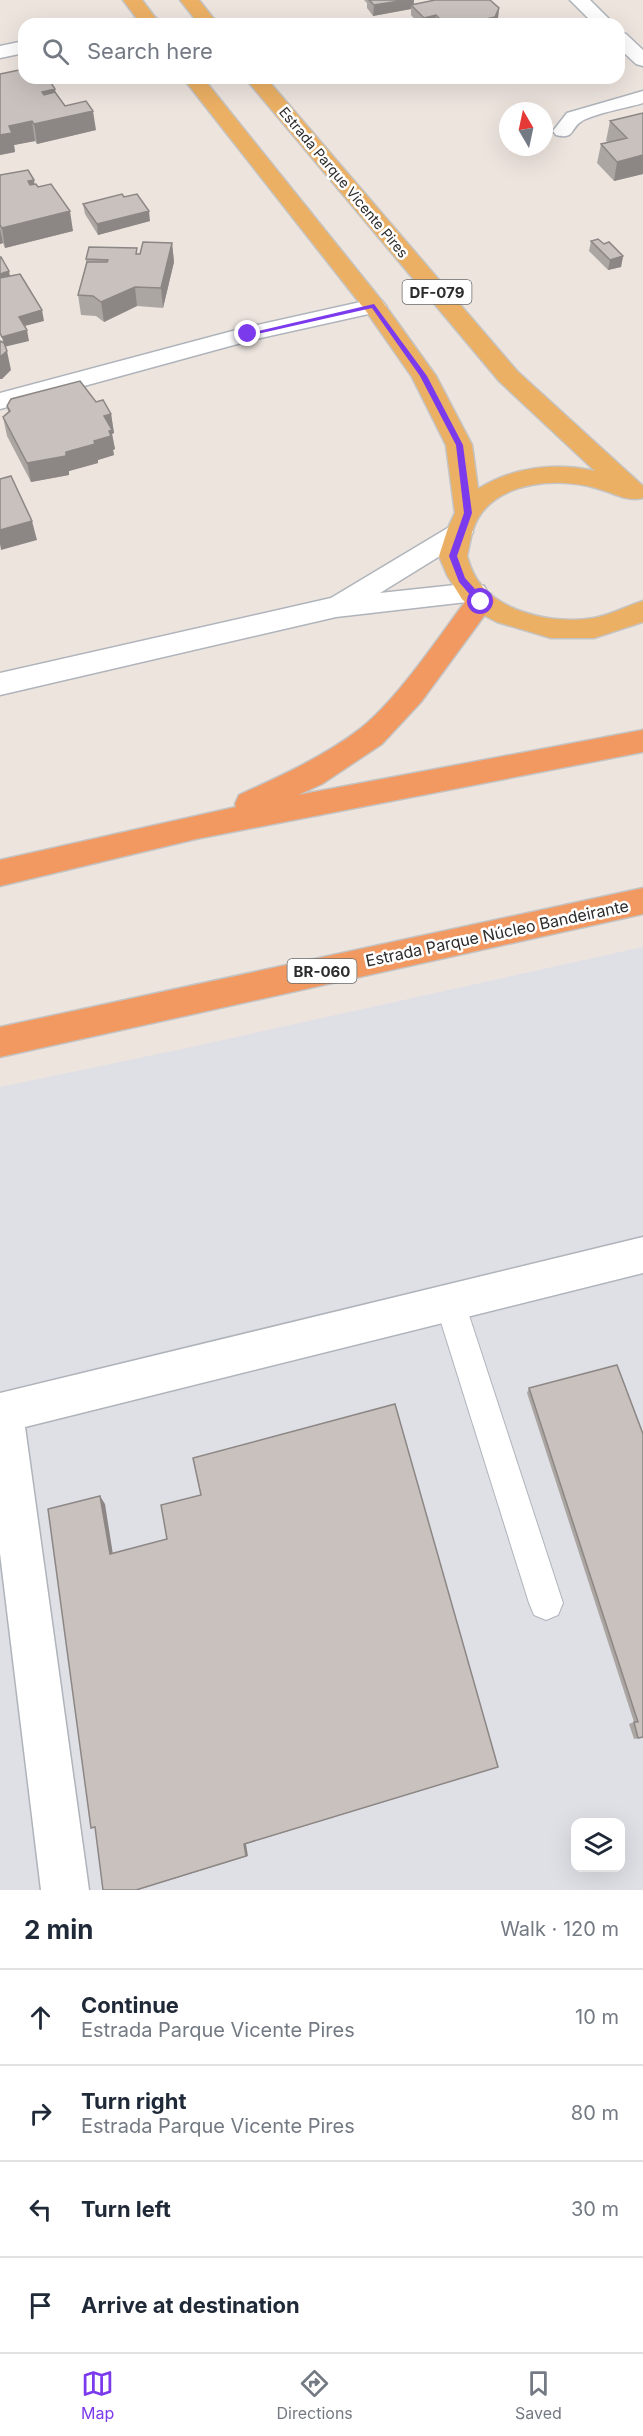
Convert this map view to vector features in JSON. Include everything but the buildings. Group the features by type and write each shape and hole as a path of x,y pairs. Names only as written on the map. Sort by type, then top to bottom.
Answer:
{"highway":[{"path":"196,828 311,776 371,736 411,694 478,597"},
{"path":"0,873 196,828 643,741"},
{"name":"Estrada Parque Núcleo Bandeirante","path":"0,1042 643,901"}],"main road":[{"path":"132,0 142,18"},
{"path":"189,0 204,18"},
{"name":"DF-079","path":"198,84 374,306 424,376 459,445 464,522 453,556 462,580 478,597 509,616 566,628 593,628 643,611"},
{"name":"Estrada Parque Vicente Pires","path":"260,84 508,376 638,496"},
{"name":"Estrada Parque Vicente Pires","path":"464,522 482,498 502,486 526,478 554,475 581,476 609,482 638,496"}],"street":[{"path":"579,0 598,18"},
{"path":"625,44 643,60"},
{"path":"0,52 18,48"},
{"path":"563,131 574,117 643,97"},
{"path":"0,401 248,334 374,306"},
{"path":"336,607 464,522"},
{"path":"0,684 336,607 478,597"},
{"path":"65,1890 1,1413 643,1255"}],"lane":[{"path":"450,1303 546,1603"}],"shaded area":[{"path":"643,947 643,1890 0,1890 0,1087"}],"route":[{"path":"248,334 374,306 424,376 459,445 468,513 453,556 462,580 481,602"}]}
